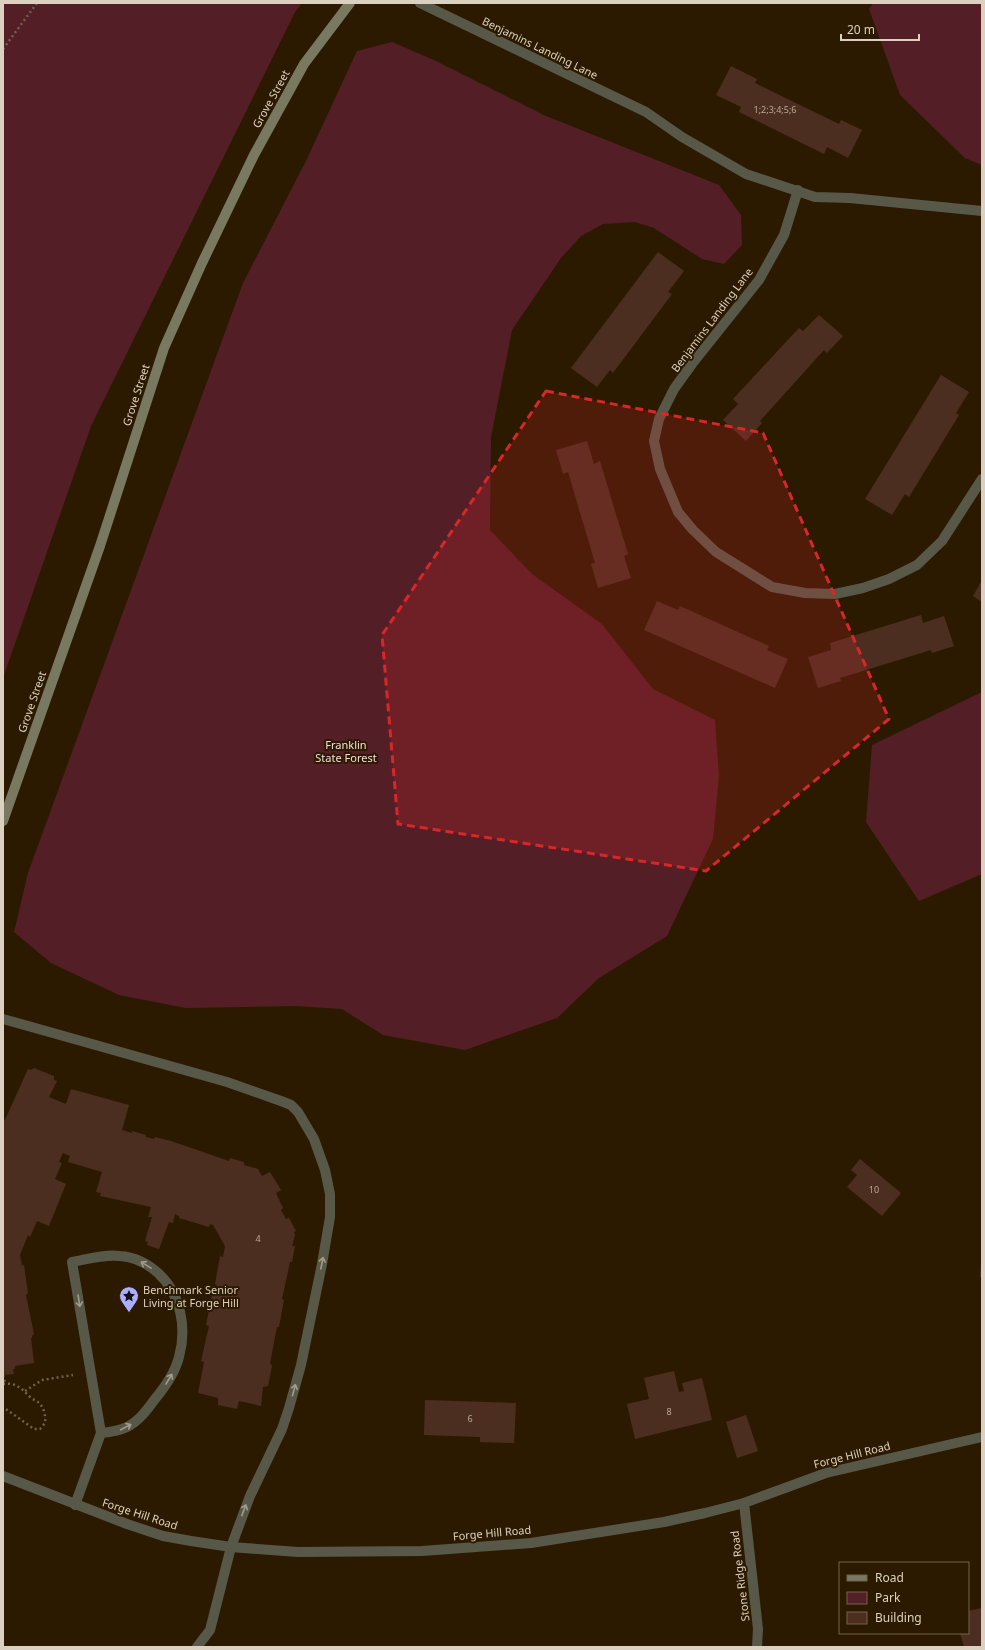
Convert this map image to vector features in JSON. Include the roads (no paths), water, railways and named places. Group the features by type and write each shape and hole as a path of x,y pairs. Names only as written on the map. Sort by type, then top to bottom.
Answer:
{"main road":[{"name":"Grove Street","path":"3,821 100,546 164,348 202,263 254,155 304,64 350,3"}],"street":[{"name":"Benjamins Landing Lane","path":"420,3 646,112 682,137 746,174 785,188 798,190 815,196 982,211"},
{"name":"Benjamins Landing Lane","path":"798,190 784,234 759,280 692,364 674,390 659,419 654,441 660,469 678,512 692,530 716,552 772,587 805,593 835,594 863,588 889,579 917,565 942,541 982,479"},
{"path":"3,1019 227,1082 291,1105 304,1120 314,1139 324,1170 330,1194 330,1217 301,1365 282,1429 250,1496 231,1547 210,1630 197,1647"},
{"path":"75,1505 101,1433 72,1262 115,1255 146,1263 165,1279 174,1292 178,1302 181,1312 182,1335 179,1358 171,1377 138,1420 117,1431 101,1433"},
{"name":"Forge Hill Road","path":"3,1476 75,1505 163,1536 231,1547 298,1552 422,1551 531,1542 664,1522 744,1503 826,1472 982,1437"},
{"name":"Stone Ridge Road","path":"744,1503 758,1629 757,1647"}],"place":[{"name":"Benchmark Senior Living at Forge Hill","path":"129,1313"}],"park label":[{"name":"Franklin State Forest","path":"346,751"}]}
